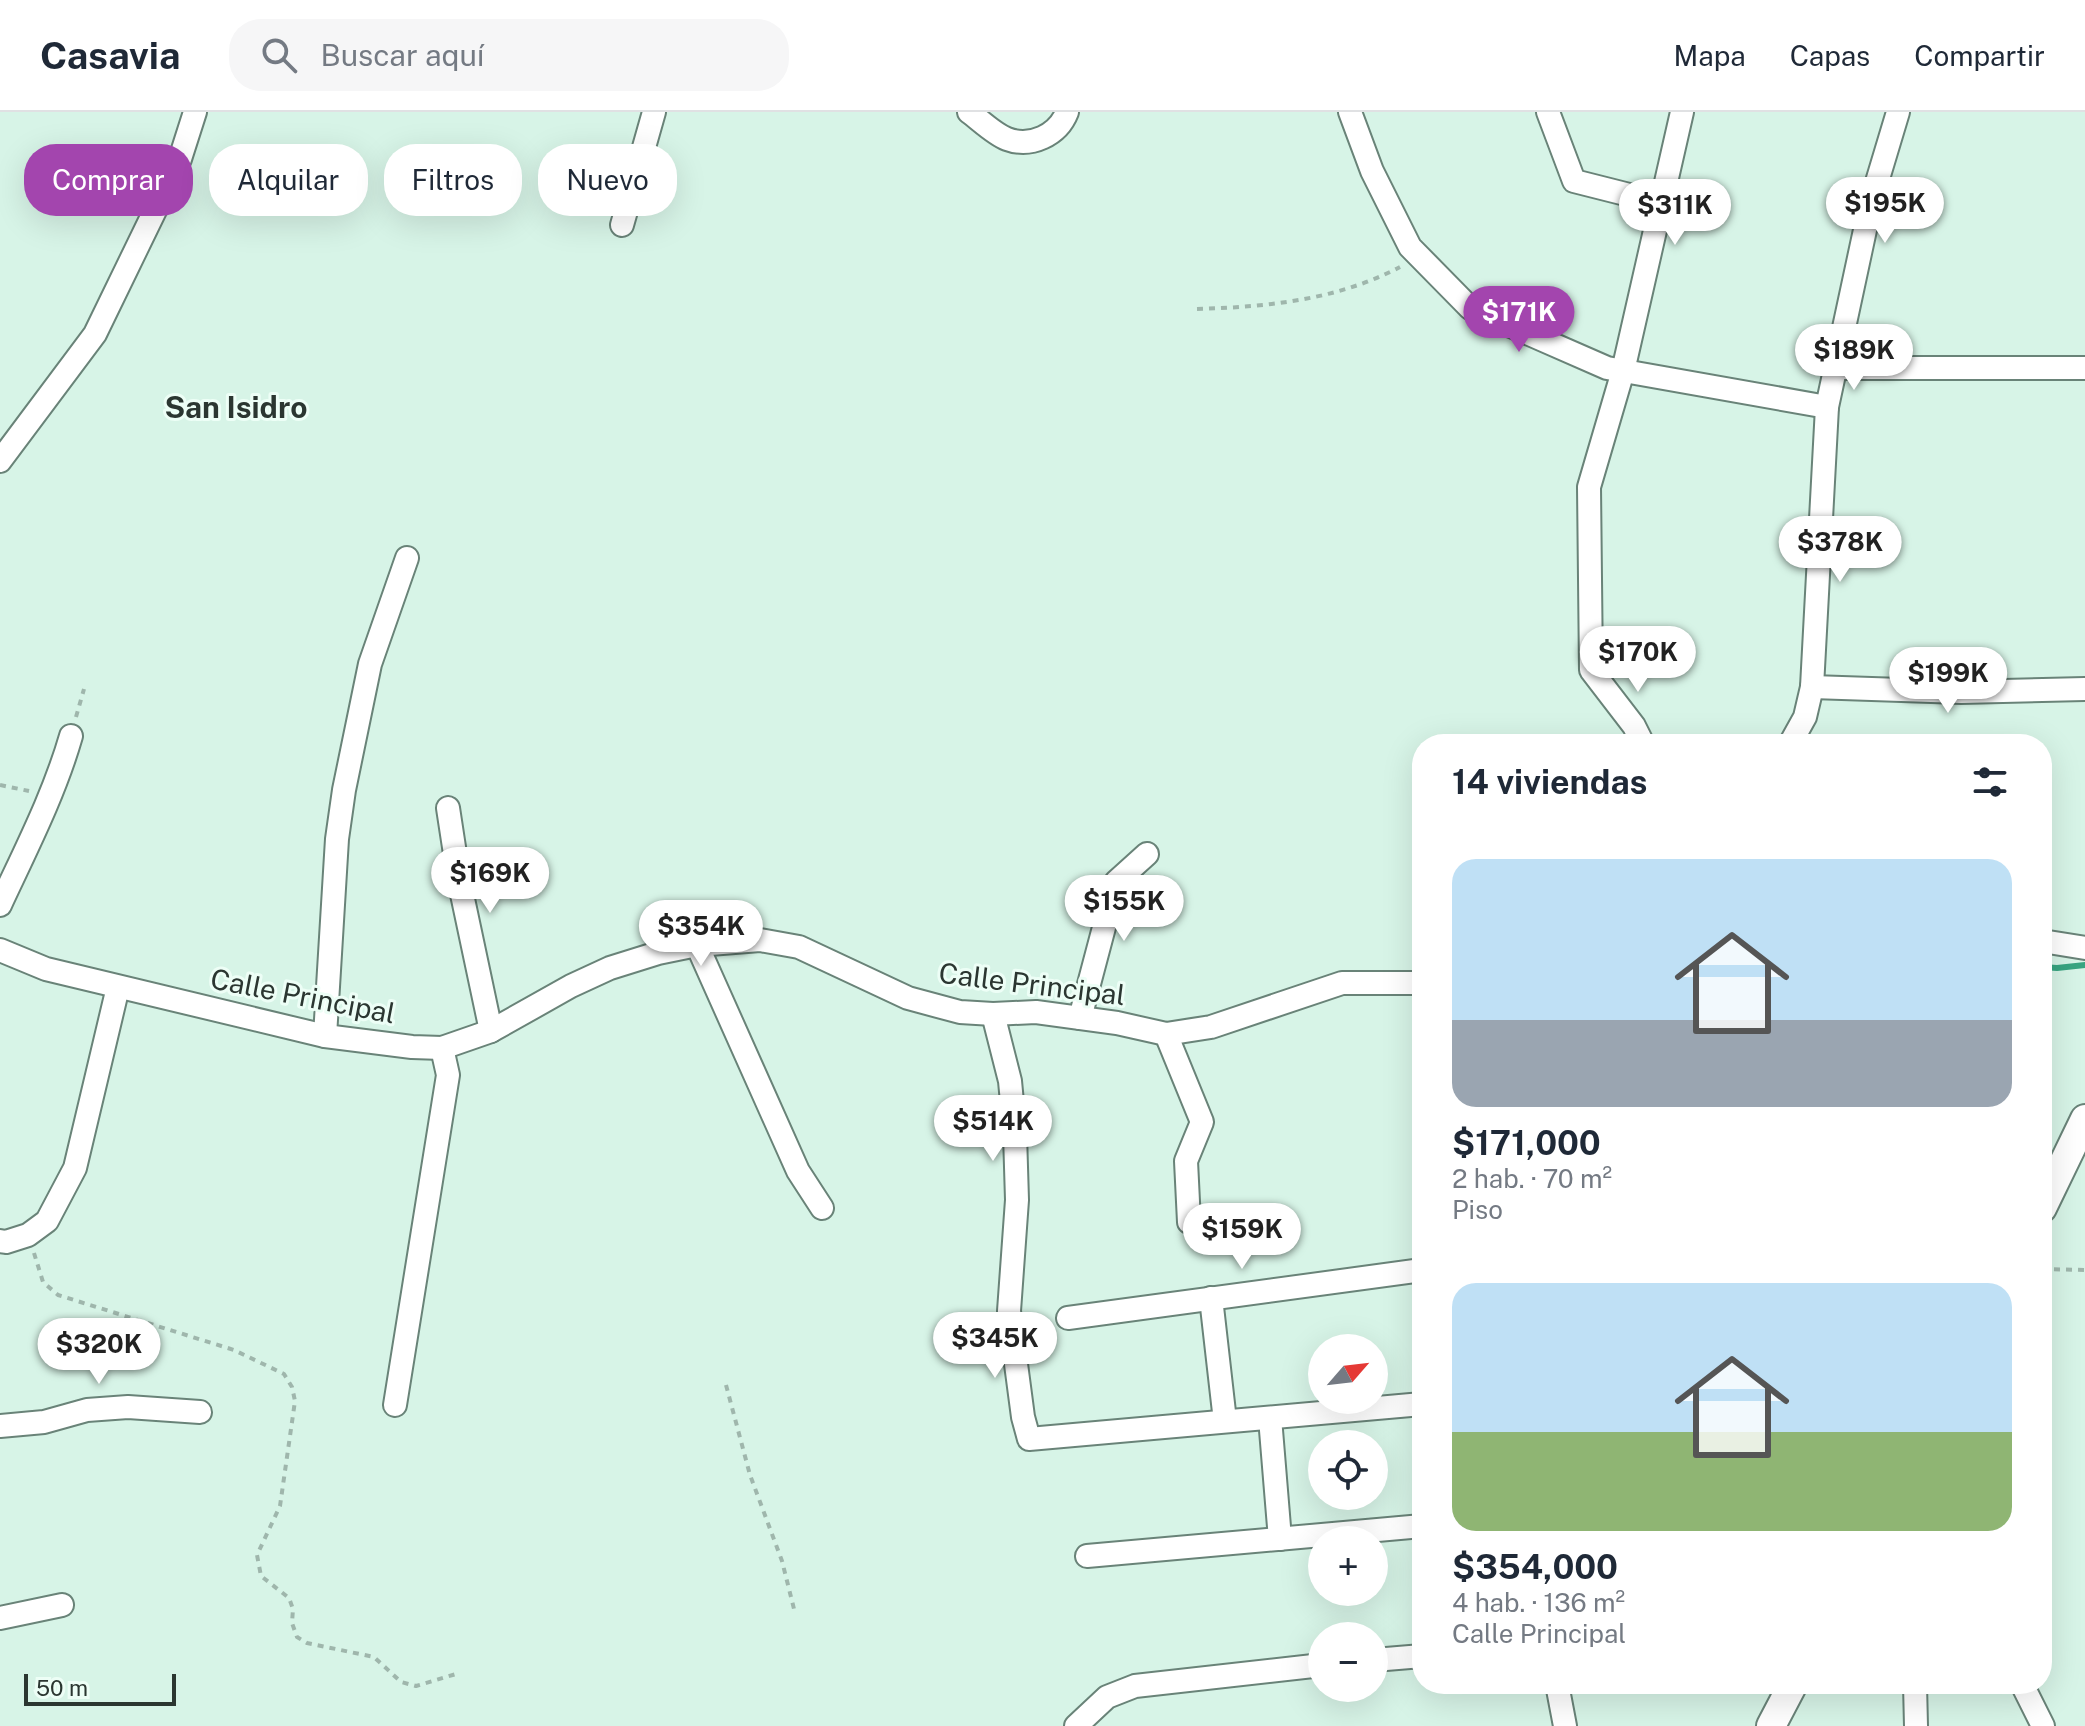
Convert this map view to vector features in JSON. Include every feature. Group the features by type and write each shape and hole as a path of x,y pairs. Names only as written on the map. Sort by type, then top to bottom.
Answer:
{"main road":[{"path":"2052,1187 2085,1119"},
{"path":"1771,1726 1788,1694"}],"street":[{"path":"0,461 95,334 180,159 195,112"},
{"path":"622,225 654,112"},
{"path":"969,112 1007,139 1038,141 1052,132 1067,112"},
{"path":"1350,112 1372,171 1410,247 1470,308 1607,368 1827,407"},
{"path":"1548,112 1574,181 1661,203"},
{"path":"1638,734 1591,670 1589,487 1623,371 1682,112"},
{"path":"1796,734 1805,717 1812,687 1827,407 1871,202 1898,112"},
{"path":"1835,368 2085,368"},
{"path":"325,1036 337,839 344,790 370,664 407,558"},
{"path":"1812,687 1961,692 2085,689"},
{"path":"0,905 51,796 71,736"},
{"path":"448,808 459,880 491,1031"},
{"path":"1080,1018 1116,882 1147,854"},
{"name":"Calle Principal","path":"0,950 46,969 325,1036 442,1048 491,1031 610,968 697,945 760,940 799,947 908,998 960,1012 1036,1012 1166,1034 1211,1027 1342,983 1412,983"},
{"path":"2052,943 2085,948"},
{"path":"697,945 798,1171 822,1208"},
{"path":"0,1241 28,1235 47,1221 75,1168 118,987"},
{"path":"993,1014 1010,1081 1015,1134 1017,1200 1009,1311 1023,1417 1029,1439 1412,1405"},
{"path":"1166,1034 1202,1122 1186,1161 1189,1222"},
{"path":"395,1405 448,1075 442,1048"},
{"path":"1068,1318 1412,1271"},
{"path":"1211,1298 1225,1421"},
{"path":"0,1426 44,1422 87,1410 128,1407 200,1412"},
{"path":"1270,1418 1280,1539"},
{"path":"1087,1556 1412,1527"},
{"path":"0,1618 62,1605"},
{"path":"1388,1659 1412,1657"},
{"path":"1076,1726 1107,1697 1135,1686 1308,1667"},
{"path":"1560,1694 1565,1726"},
{"path":"1915,1694 1916,1726"},
{"path":"2027,1694 2043,1726"}],"path":[{"path":"1197,309 1245,308 1323,297 1373,281 1420,256"},
{"path":"71,736 84,689"},
{"path":"0,785 51,796"},
{"path":"28,1235 43,1282 58,1295 234,1350 284,1374 292,1387 295,1401 285,1479 280,1506 257,1555 261,1576 289,1598 297,1637 307,1643 374,1657 401,1682 416,1686 456,1674"},
{"path":"2052,1269 2085,1270"},
{"path":"726,1385 750,1475 782,1561 794,1609"}],"waterway":[{"path":"2052,968 2085,965"}],"district":[{"name":"San Isidro","path":"236,408"}]}
